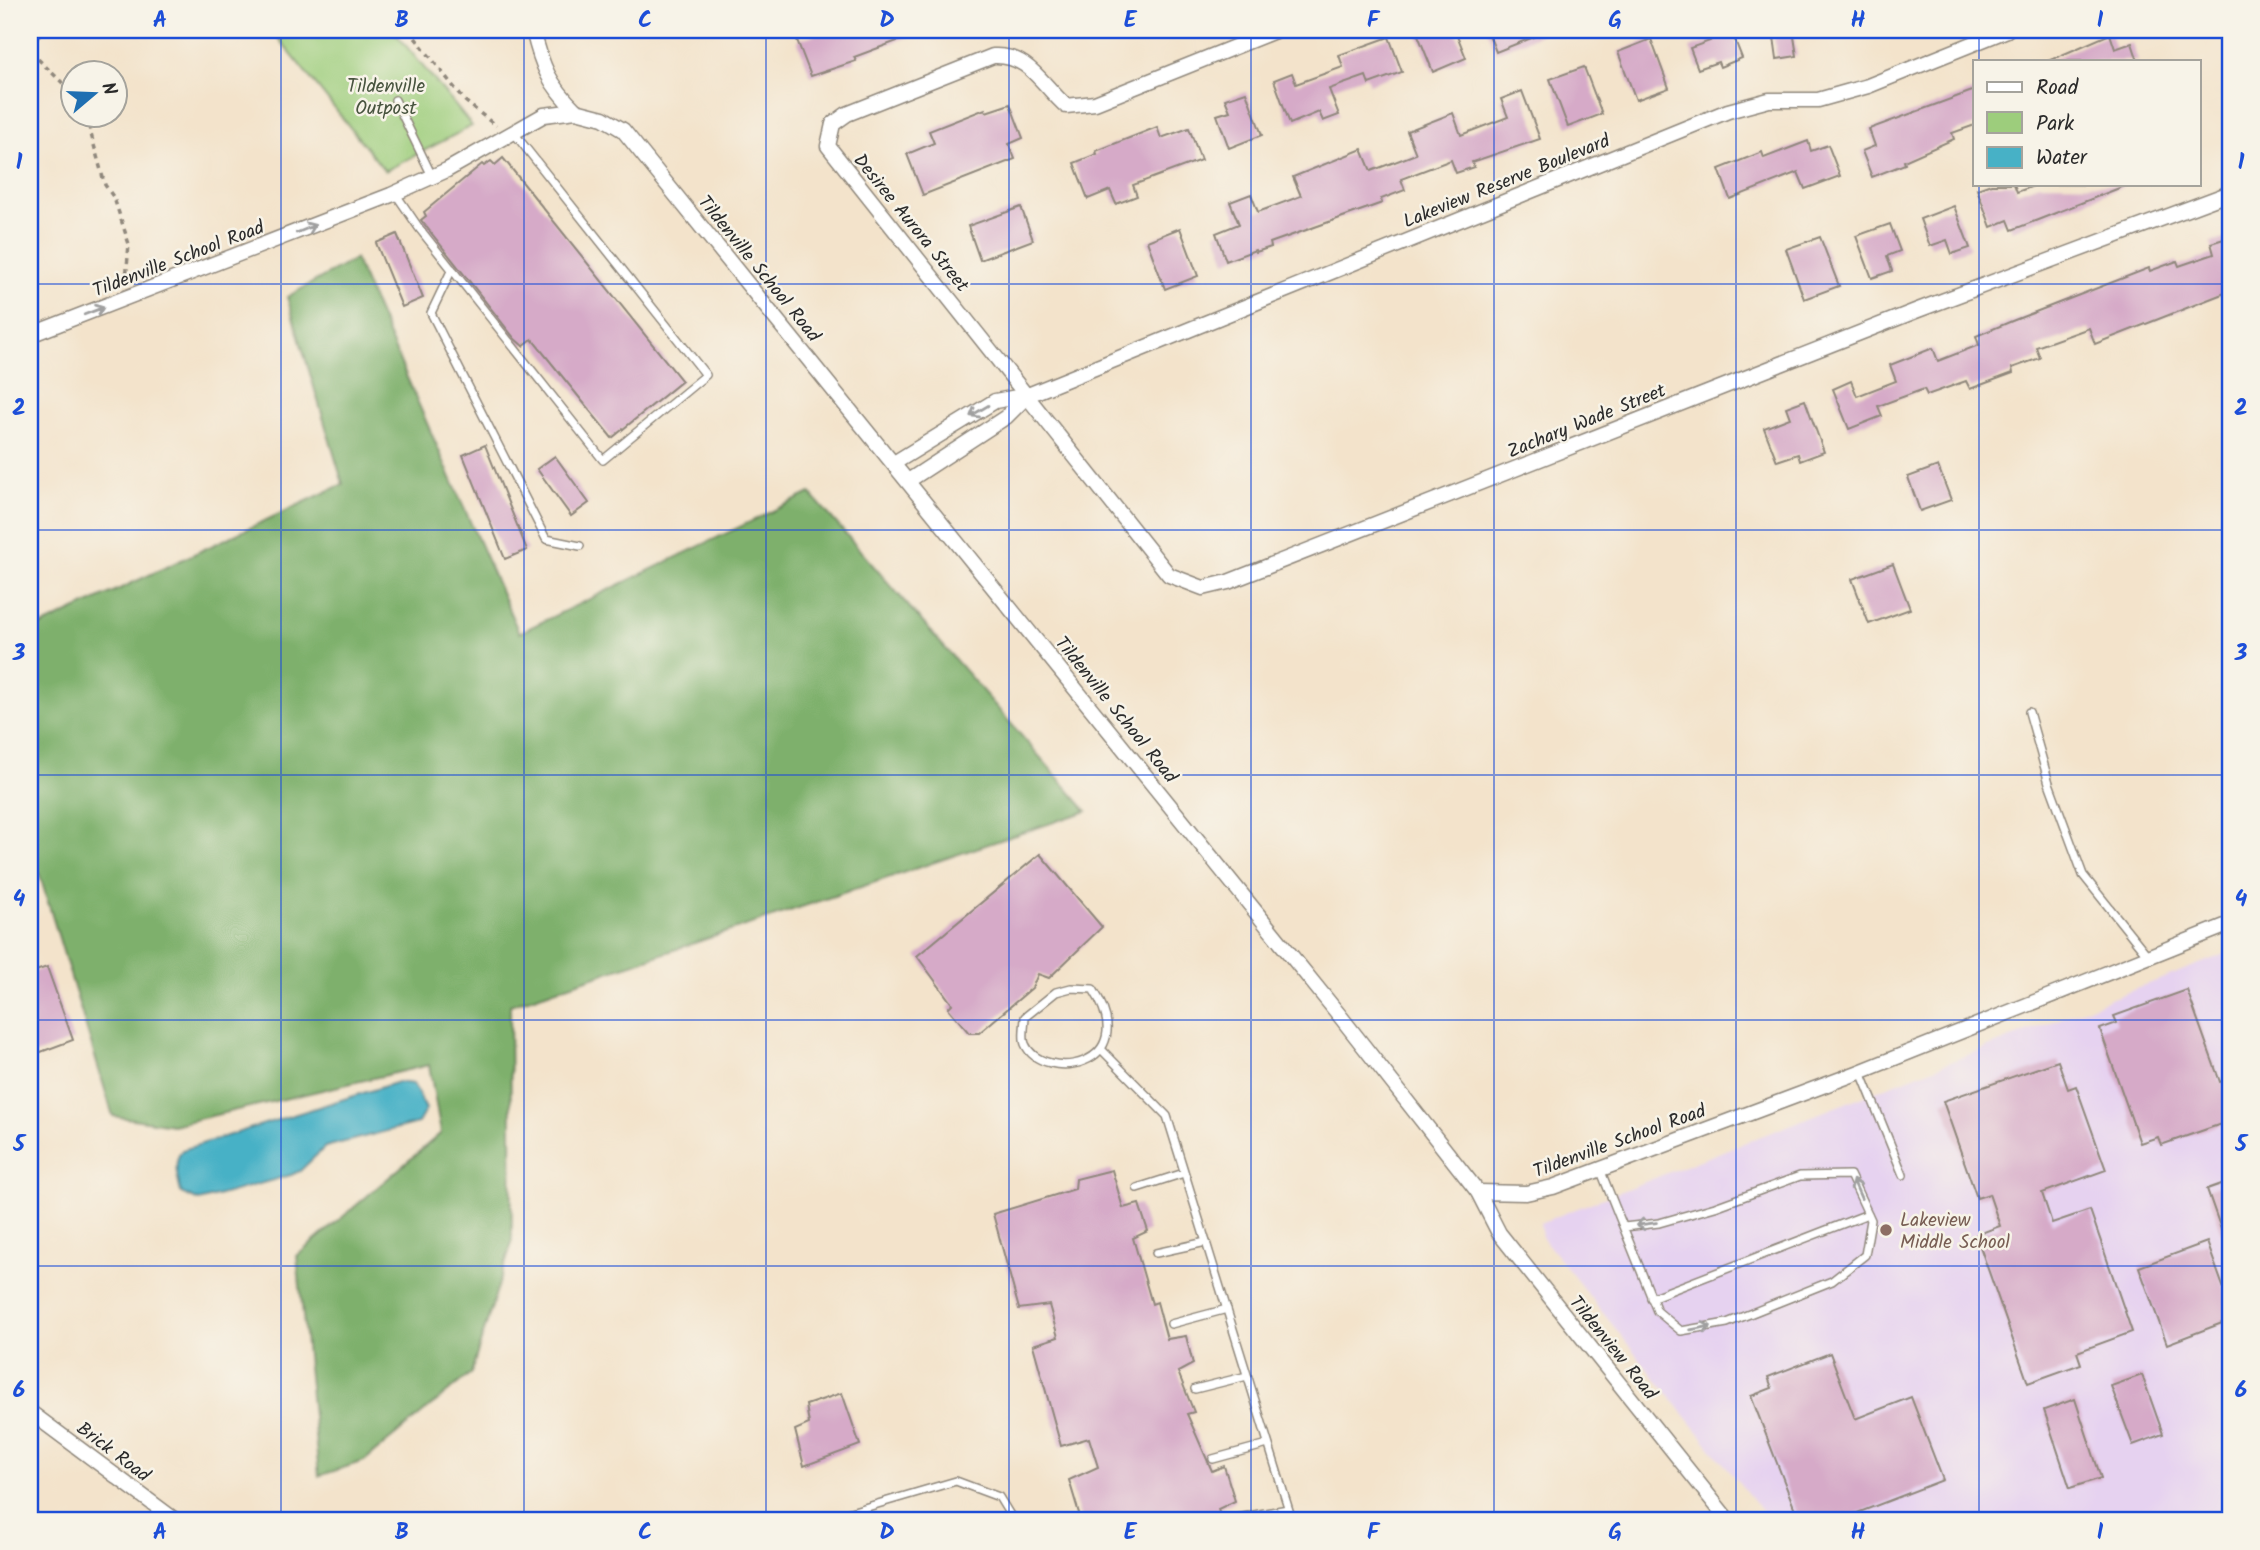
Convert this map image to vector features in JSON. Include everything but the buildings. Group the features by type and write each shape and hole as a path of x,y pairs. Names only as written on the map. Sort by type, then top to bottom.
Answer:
{"street":[{"path":"30,37 34,30"},
{"path":"533,30 542,67 556,91 576,111"},
{"name":"Desiree Aurora Street","path":"1028,395 840,164 828,145 833,124 847,114 993,56 1010,55 1031,68 1046,88 1066,106 1095,103 1277,30"},
{"name":"Lakeview Reserve Boulevard","path":"894,463 995,401 1028,395 1728,111 1769,100 1818,100 1868,86 2007,30"},
{"name":"Tildenville School Road","path":"30,335 433,177 544,115 576,111 603,118 623,131 894,463 1478,1192 1526,1193 1553,1187 1861,1071 2230,924"},
{"name":"Zachary Wade Street","path":"1028,395 1169,575 1203,588 1228,582 1918,310 2230,193"},
{"name":"Lakeview Reserve Boulevard","path":"908,481 1006,417 1028,395"},
{"name":"Tildenview Road","path":"1478,1192 1499,1233 1728,1520"},
{"name":"Brick Road","path":"30,1412 175,1520"}],"lane":[{"path":"395,100 433,177"},
{"path":"393,194 603,460 706,375 514,133"},
{"path":"452,269 431,313 546,539 580,546"},
{"path":"2029,712 2049,783 2082,875 2148,956"},
{"path":"1093,989 1106,1010 1109,1033 1102,1050 1081,1063 1056,1064 1037,1057 1025,1043 1025,1017 1056,992 1093,989"},
{"path":"1102,1050 1167,1116 1292,1520"},
{"path":"1861,1071 1903,1175"},
{"path":"1600,1169 1657,1311 1682,1331 1727,1323 1832,1281 1865,1255 1871,1220 1850,1175 1800,1176 1704,1210 1659,1223 1624,1227"},
{"path":"1137,1188 1184,1173"},
{"path":"1651,1297 1868,1214"},
{"path":"1156,1253 1206,1242"},
{"path":"1171,1324 1227,1309"},
{"path":"1195,1389 1247,1376"},
{"path":"1213,1459 1268,1444"},
{"path":"823,1520 956,1481 999,1497 1013,1520"},
{"path":"1237,1518 1288,1509"}],"path":[{"path":"409,30 465,101 498,128"},
{"path":"38,59 60,80"},
{"path":"90,130 105,185 114,198 129,244 125,268 130,288"}],"shaded area":[{"name":"Lakeview Middle School","path":"2230,952 2230,1520 1769,1520 1542,1237 1540,1223"}],"green space":[{"name":"Tildenville Outpost","path":"302,30 393,30 472,126 385,171 278,38"},
{"path":"355,259 519,633 810,493 1087,811 510,1005 512,1242 471,1373 364,1461 319,1476 297,1256 441,1133 429,1065 173,1125 113,1116 30,843 30,631 343,484 287,297"}],"water":[{"path":"398,1082 413,1084 426,1109 418,1123 325,1147 300,1171 291,1175 199,1201 181,1193 176,1165 182,1150"}],"place":[{"name":"Lakeview Middle School","path":"1886,1230"}]}
